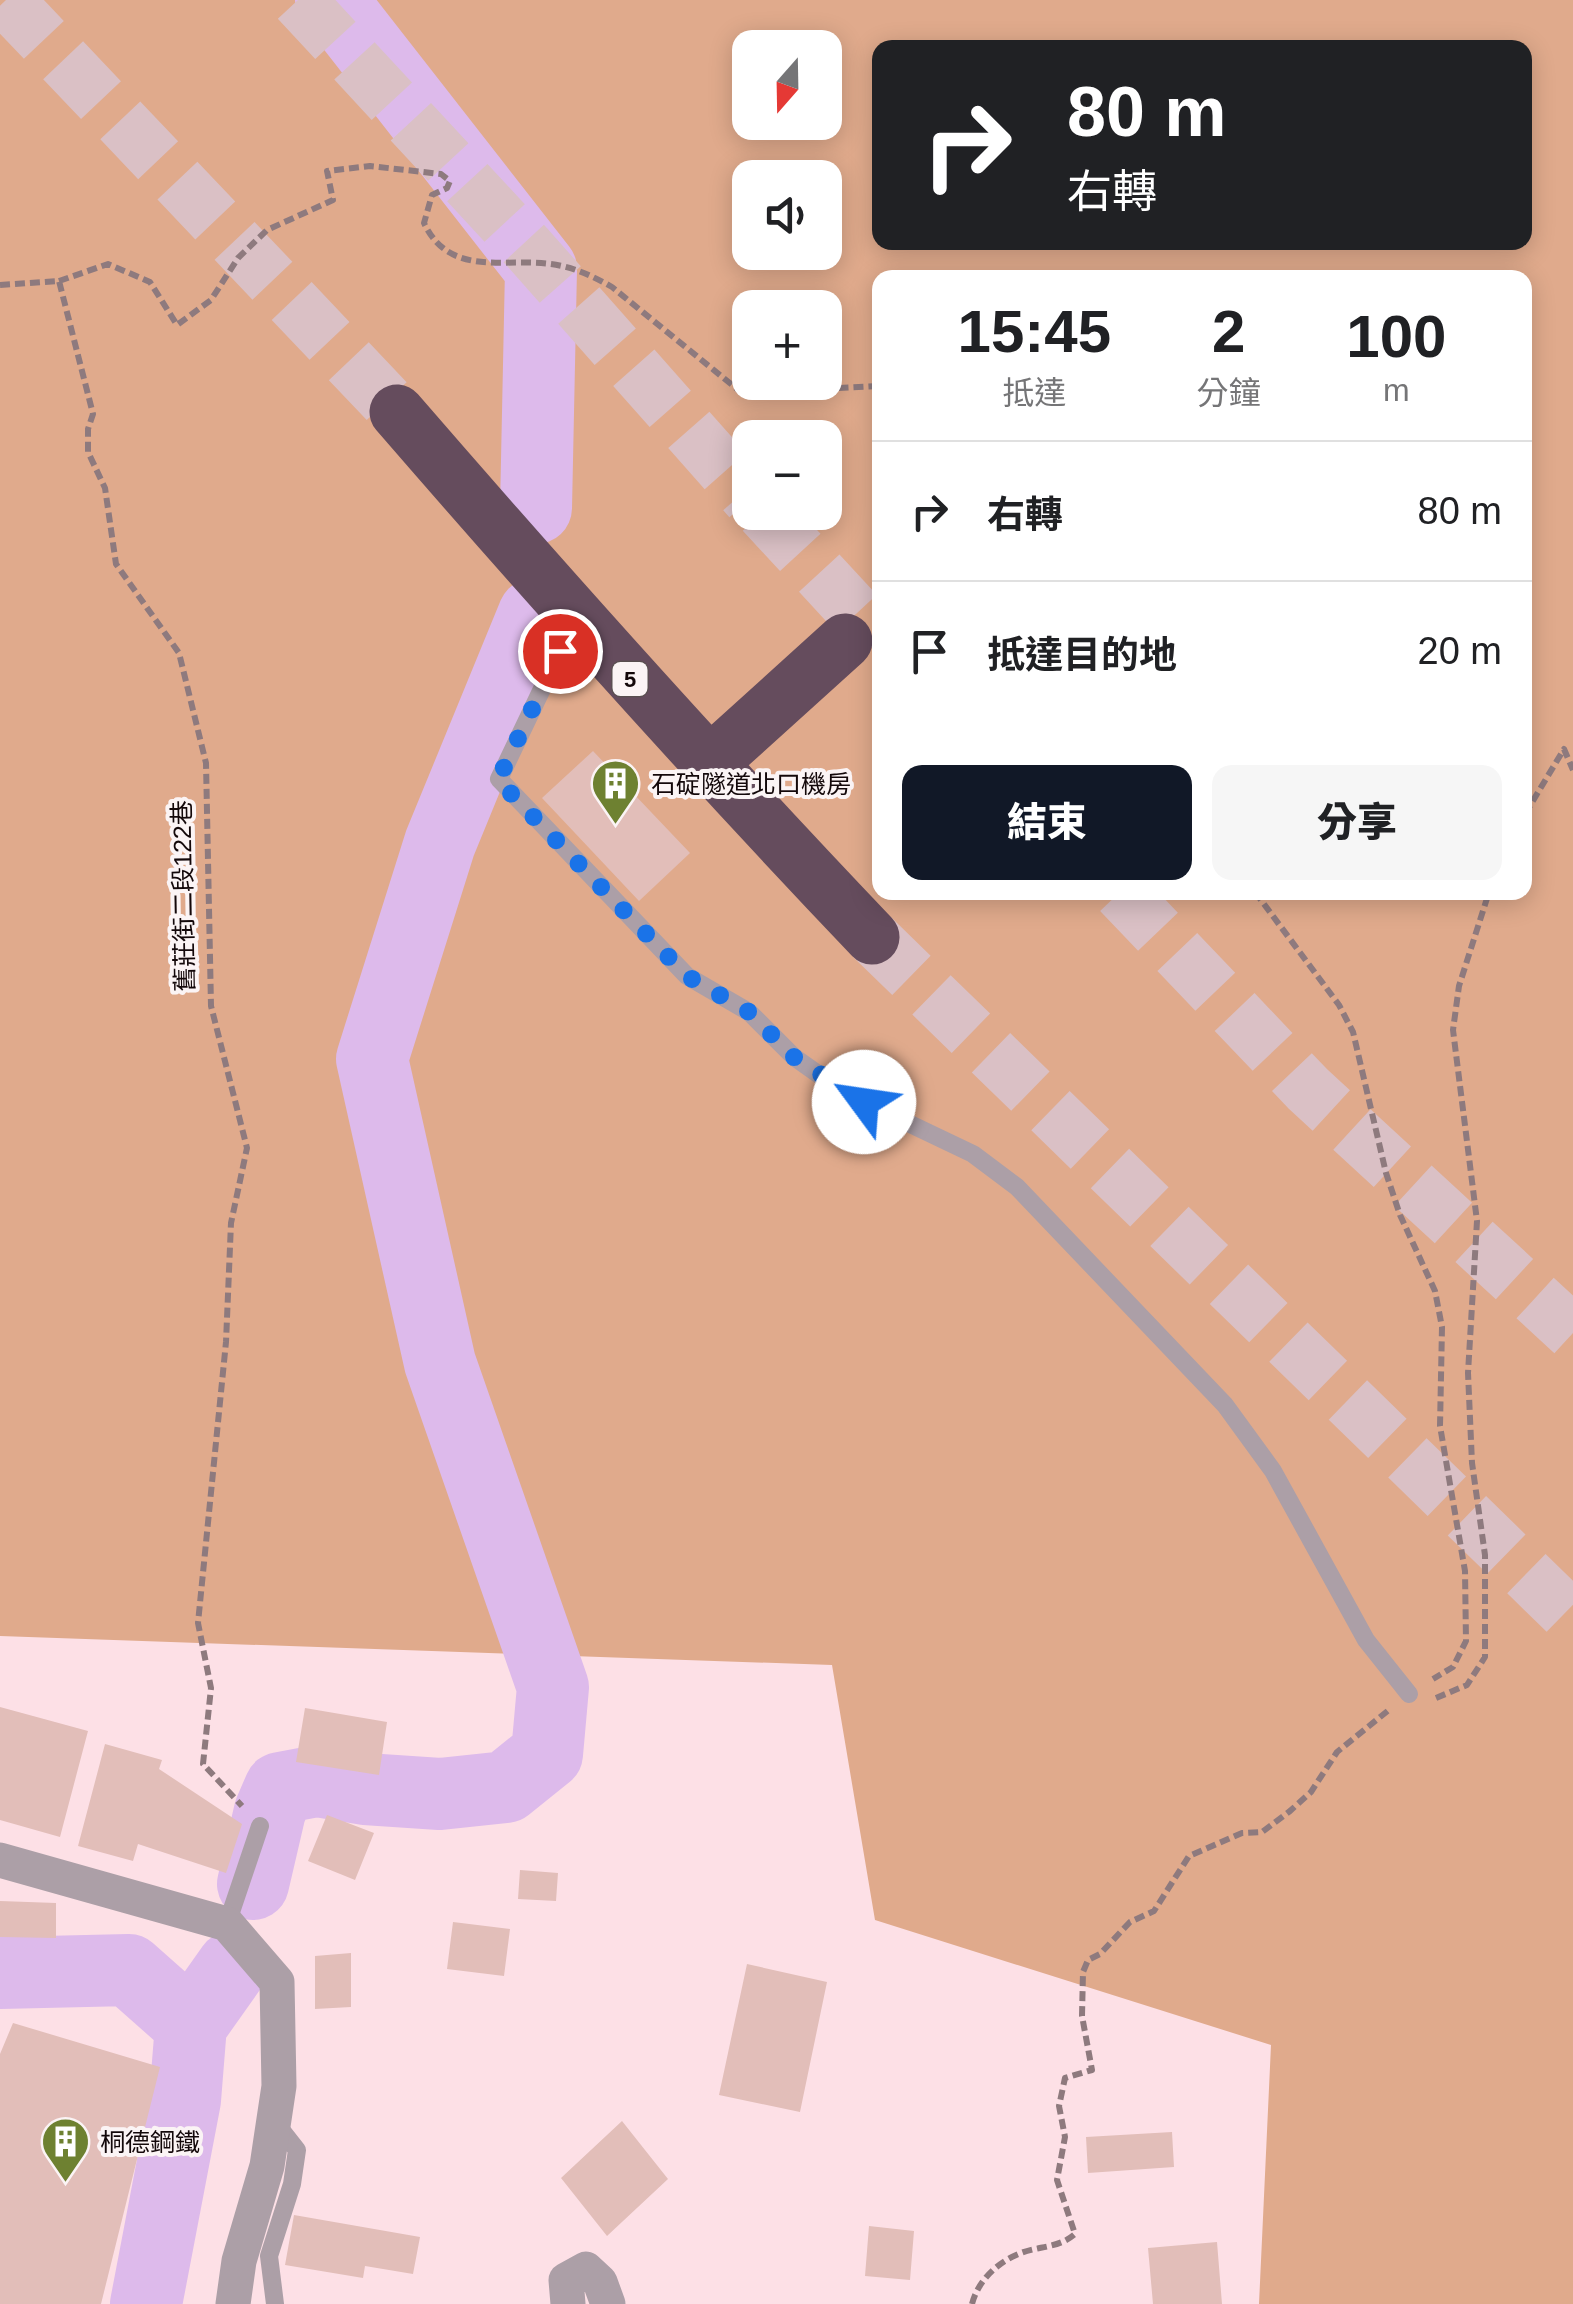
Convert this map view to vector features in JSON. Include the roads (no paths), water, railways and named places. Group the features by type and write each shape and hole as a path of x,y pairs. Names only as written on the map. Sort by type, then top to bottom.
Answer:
{"highway":[{"name":"5","path":"398,412 576,619 872,937"},
{"path":"708,765 845,641"}],"street":[{"path":"3,1862 228,1924 277,1982 279,2086 267,2166 239,2261 233,2304"},
{"path":"568,2304 566,2280 586,2270 600,2282 608,2304"}],"lane":[{"path":"576,619 498,780 687,976 749,1012 794,1057 826,1079 864,1102 973,1154 1017,1187 1225,1405 1273,1471 1366,1640 1409,1694"},
{"path":"228,1924 260,1826"},
{"path":"274,2120 297,2150 292,2184 269,2256 275,2304"}],"waterway":[{"path":"331,0 541,269 536,508"},
{"path":"253,1884 270,1811 280,1788 317,1781 440,1794 506,1787 547,1754 553,1687 440,1363 372,1059 440,843 534,614"},
{"path":"191,2025 232,1967"},
{"path":"0,1973 129,1970 191,2025 185,2100 146,2304"}],"tunnel":[{"path":"6,0 397,412"},
{"path":"298,0 527,247 732,479"},
{"path":"780,530 872,630"},
{"path":"1128,900 1308,1089 1573,1333"},
{"path":"872,937 1573,1619"}],"place":[{"name":"石碇隧道北口機房","path":"616,826"},
{"name":"桐德鋼鐵","path":"65,2184"}]}
